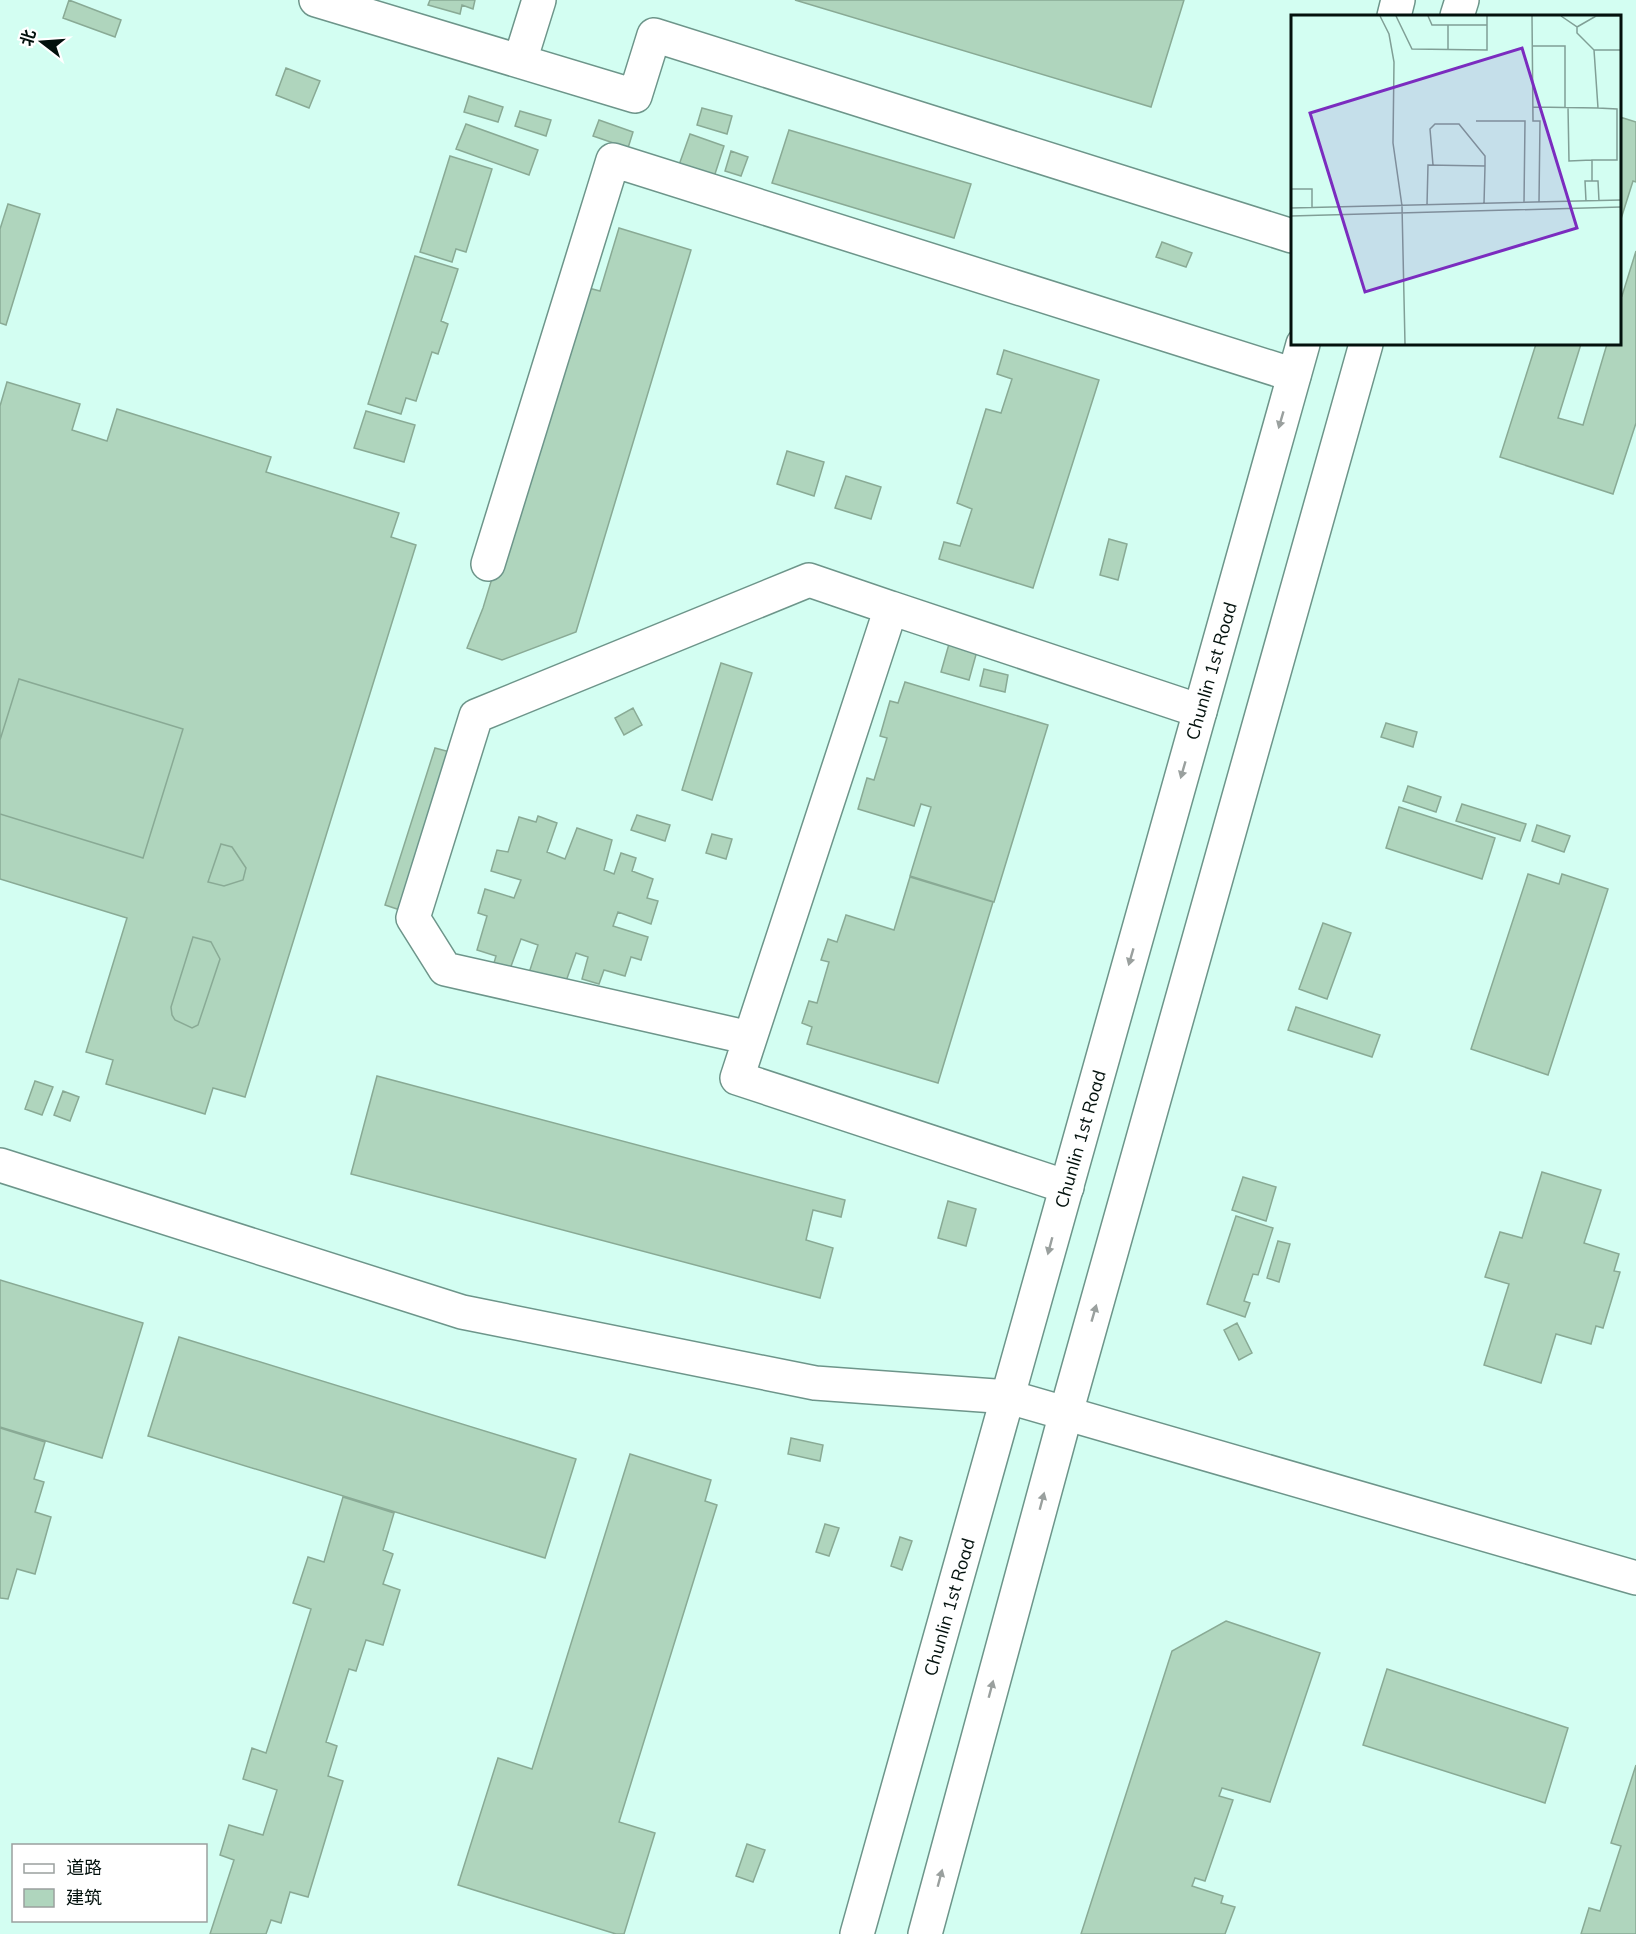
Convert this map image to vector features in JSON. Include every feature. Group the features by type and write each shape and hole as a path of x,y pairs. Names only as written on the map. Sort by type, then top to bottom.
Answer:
{"main road":[{"path":"316,0 635,96 654,35 1291,235"},
{"path":"520,61 539,0"},
{"path":"1394,15 1398,0"},
{"path":"1457,15 1462,0"},
{"path":"488,564 613,160 1294,375"},
{"name":"Chunlin 1st Road","path":"857,1934 1302,345"},
{"path":"925,1934 1066,1413 1366,345"},
{"path":"750,1038 445,969 413,918 476,716 809,580 1200,711"},
{"path":"891,608 737,1078 1067,1186"},
{"path":"0,1165 462,1312 815,1383 1009,1397 1636,1578"}],"building":[{"path":"69,0 121,20 115,37 63,18"},
{"path":"430,0 475,0 473,9 462,5 460,14 428,5"},
{"path":"795,0 1184,0 1151,107"},
{"path":"286,68 320,81 309,108 276,95"},
{"path":"469,96 503,107 498,122 464,112"},
{"path":"702,108 732,116 727,134 697,125"},
{"path":"520,111 551,120 546,136 515,126"},
{"path":"1621,117 1636,122 1636,182 1633,181 1621,219"},
{"path":"599,120 633,132 628,148 593,136"},
{"path":"466,124 538,150 529,175 456,149"},
{"path":"789,130 971,184 954,238 772,183"},
{"path":"690,134 724,146 714,177 679,165"},
{"path":"731,151 748,157 741,176 725,171"},
{"path":"450,156 492,169 466,252 456,249 452,262 420,252"},
{"path":"8,204 40,214 6,325 0,323 0,229"},
{"path":"619,228 691,250 576,632 502,660 467,648 483,608 581,286 600,291"},
{"path":"1162,242 1192,253 1186,267 1156,257"},
{"path":"1636,251 1636,423 1613,494 1500,457 1536,345 1581,345 1558,418 1583,425 1607,345 1621,345 1622,296"},
{"path":"415,256 458,269 441,321 448,324 438,354 432,352 416,401 406,398 401,414 368,404"},
{"path":"1004,350 1099,380 1033,588 939,559 944,542 960,546 972,509 957,503 986,409 1001,413 1012,379 997,374"},
{"path":"7,382 80,404 72,430 107,441 117,409 271,457 266,472 399,513 391,537 416,545 245,1097 213,1088 205,1114 106,1084 113,1060 86,1052 127,918 0,879 0,814 143,858 183,729 19,679 0,740 0,406","holes":["221,844 232,847 246,868 243,880 224,886 208,882","193,937 211,942 220,959 198,1025 192,1028 175,1020 171,1007"]},
{"path":"366,411 415,425 404,462 354,448"},
{"path":"787,451 824,462 814,496 777,484"},
{"path":"846,476 881,487 871,519 835,508"},
{"path":"1109,539 1127,544 1118,580 1100,575"},
{"path":"949,644 977,651 969,680 941,672"},
{"path":"721,663 752,673 712,800 682,790"},
{"path":"984,669 1008,675 1005,692 980,686"},
{"path":"19,679 183,729 143,858 0,814 0,740"},
{"path":"905,682 1048,725 994,902 910,876 931,807 921,804 914,826 858,809 867,778 874,780 887,738 880,736 890,701 898,703"},
{"path":"633,708 642,725 624,735 615,718"},
{"path":"1386,723 1417,732 1413,747 1381,737"},
{"path":"435,748 450,752 400,910 385,905"},
{"path":"1408,786 1441,797 1436,812 1403,801"},
{"path":"1462,804 1526,824 1520,841 1456,821"},
{"path":"1399,807 1495,838 1482,879 1386,848"},
{"path":"637,815 670,825 665,841 631,830"},
{"path":"538,816 557,823 547,852 565,859 577,828 612,840 604,870 614,874 621,853 636,858 632,871 653,879 647,898 658,901 651,924 618,912 613,926 648,937 641,960 631,957 625,976 604,970 599,984 582,979 588,957 576,953 565,984 529,973 538,945 521,939 510,969 494,963 496,956 477,950 487,916 478,913 485,889 514,898 521,880 491,871 497,850 508,852 519,817 536,822"},
{"path":"1537,825 1570,836 1564,852 1532,841"},
{"path":"712,834 732,839 726,859 706,853"},
{"path":"221,844 232,847 246,868 243,880 224,886 208,882"},
{"path":"1528,874 1559,884 1562,874 1608,889 1548,1075 1471,1049"},
{"path":"910,877 993,902 938,1083 807,1044 812,1027 802,1023 809,1001 817,1003 829,962 821,960 828,939 837,942 846,915 894,930"},
{"path":"1323,923 1351,933 1327,999 1299,989"},
{"path":"193,937 211,942 220,959 198,1025 192,1028 175,1020 171,1007"},
{"path":"1296,1007 1380,1035 1372,1057 1288,1030"},
{"path":"377,1076 845,1200 841,1217 813,1210 806,1240 833,1248 820,1298 351,1174"},
{"path":"35,1081 53,1087 42,1115 25,1109"},
{"path":"63,1091 79,1097 70,1121 54,1115"},
{"path":"1542,1172 1601,1190 1584,1243 1619,1254 1614,1271 1620,1272 1603,1328 1596,1326 1591,1344 1556,1334 1541,1383 1484,1365 1509,1284 1485,1277 1500,1232 1522,1238"},
{"path":"1243,1177 1276,1187 1266,1221 1232,1210"},
{"path":"948,1201 976,1209 966,1246 938,1238"},
{"path":"1236,1216 1273,1228 1258,1275 1253,1274 1244,1301 1250,1303 1245,1317 1207,1304"},
{"path":"1278,1241 1290,1244 1279,1282 1267,1278"},
{"path":"0,1280 143,1323 102,1458 0,1427"},
{"path":"1237,1323 1252,1353 1239,1360 1224,1330"},
{"path":"179,1337 576,1459 545,1558 148,1436"},
{"path":"0,1428 45,1442 34,1479 44,1482 35,1512 51,1517 35,1574 17,1569 8,1599 0,1598"},
{"path":"791,1438 823,1445 820,1461 788,1454"},
{"path":"630,1454 711,1480 705,1501 717,1505 619,1822 655,1833 624,1934 616,1934 458,1885 498,1758 532,1769"},
{"path":"343,1497 394,1513 383,1550 393,1554 383,1584 400,1590 383,1645 366,1640 356,1671 349,1669 326,1742 337,1746 328,1776 343,1781 308,1897 290,1892 281,1923 271,1920 266,1934 210,1934 234,1860 220,1855 229,1825 263,1835 277,1790 243,1779 252,1748 266,1753 311,1609 293,1603 308,1557 324,1562"},
{"path":"825,1524 839,1528 829,1556 816,1552"},
{"path":"900,1537 912,1541 902,1570 891,1566"},
{"path":"1226,1621 1320,1653 1270,1802 1222,1788 1219,1796 1233,1800 1205,1881 1195,1878 1192,1886 1223,1896 1221,1903 1235,1907 1225,1934 1081,1934 1172,1651"},
{"path":"1387,1669 1568,1728 1545,1803 1363,1745"},
{"path":"1636,1765 1636,1934 1581,1934 1589,1908 1600,1911 1621,1846 1611,1843"},
{"path":"747,1844 765,1850 753,1882 736,1876"}]}
